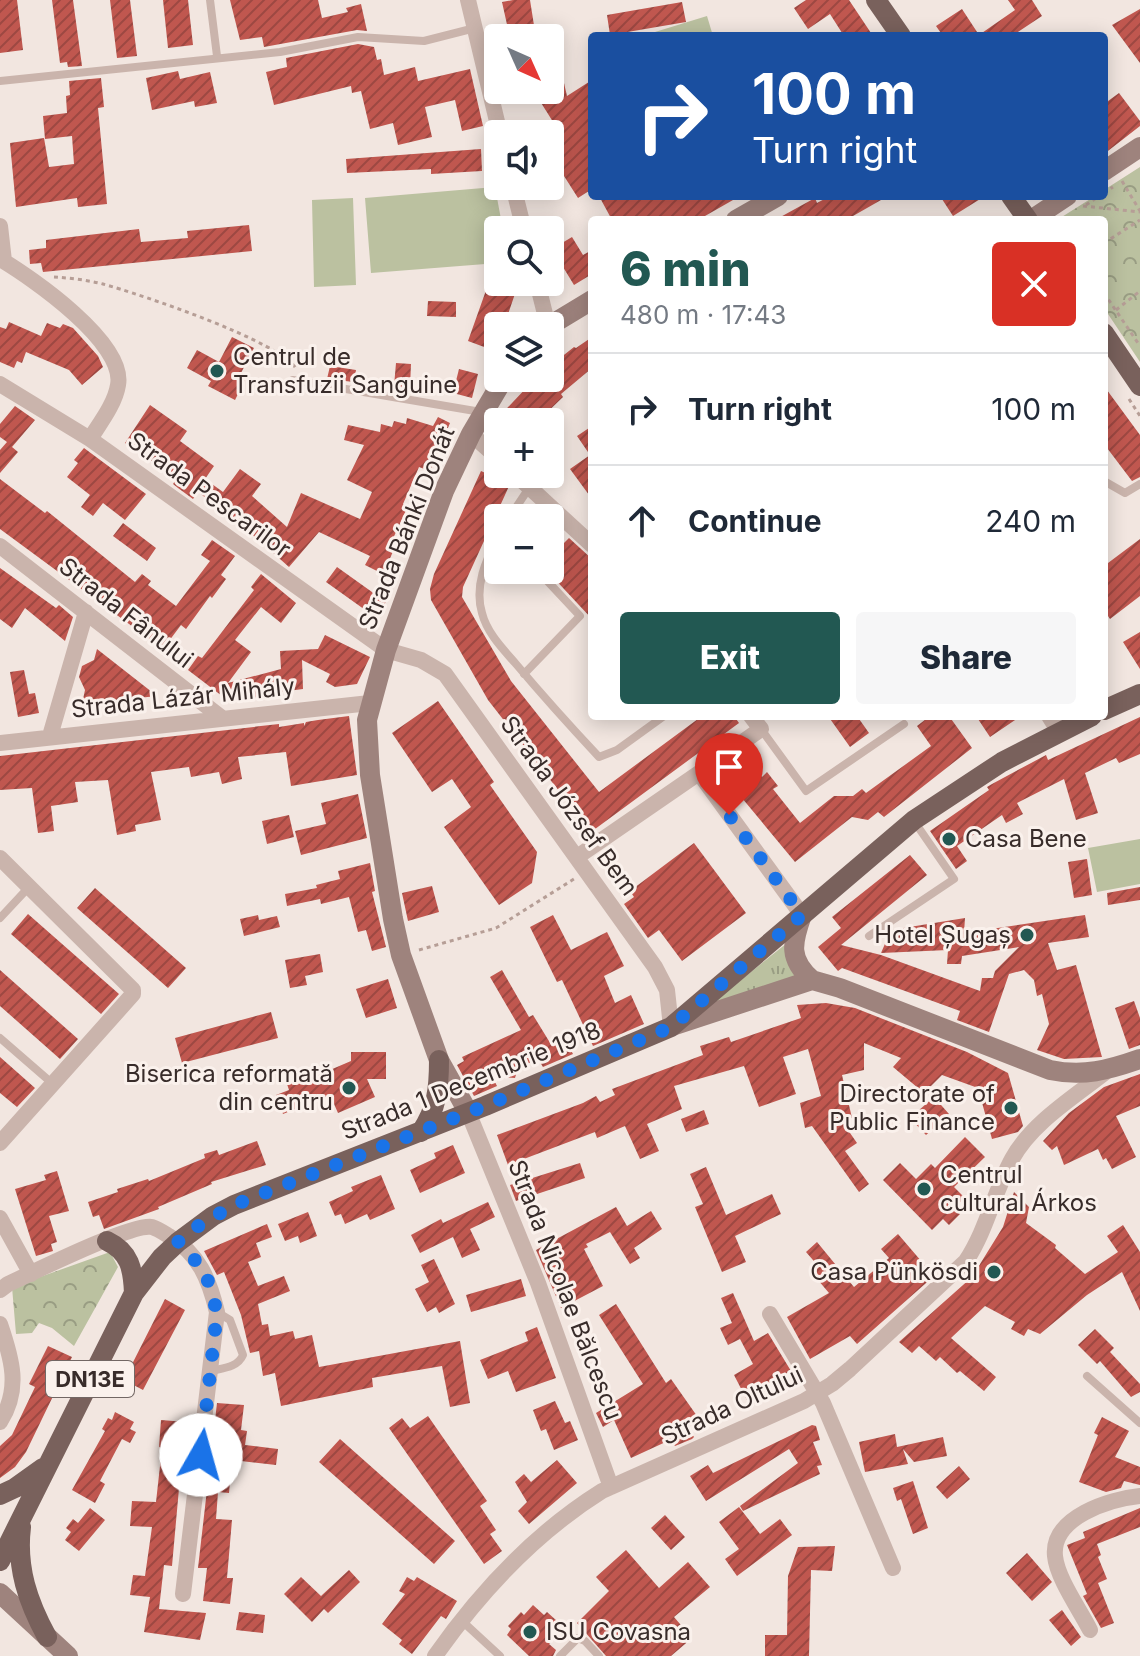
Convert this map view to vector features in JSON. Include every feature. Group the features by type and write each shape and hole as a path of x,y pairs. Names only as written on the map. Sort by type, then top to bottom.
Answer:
{"main road":[{"path":"876,0 898,32"},
{"path":"1108,339 1140,386"},
{"path":"1108,708 1140,694"},
{"name":"DN13E","path":"671,1027 914,820 1054,724"},
{"name":"Strada 1 Decembrie 1918","path":"0,1561 134,1293 178,1242 234,1205 421,1132 671,1027"},
{"path":"421,1132 437,1101 439,1060"},
{"path":"107,1241 118,1247 130,1262 134,1293"},
{"path":"0,1495 46,1465"},
{"path":"24,1511 19,1544 20,1569 26,1592 47,1637"}],"street":[{"path":"468,0 497,120"},
{"path":"1113,176 1140,147"},
{"path":"743,216 771,200"},
{"path":"1039,216 1075,201"},
{"path":"0,226 2,260 92,331 110,352 117,366 119,383 90,439"},
{"path":"564,317 588,302"},
{"name":"Strada Pescarilor","path":"0,384 90,439 386,650"},
{"name":"Strada Bánki Donát","path":"370,703 444,491 471,434 496,392"},
{"path":"471,434 484,446"},
{"path":"531,488 588,541"},
{"name":"Strada Fânului","path":"0,546 222,718"},
{"path":"50,736 86,612"},
{"name":"Strada József Bem","path":"386,650 421,660 445,674 663,979 671,1027"},
{"path":"370,703 367,737 370,775 401,955 439,1060 468,1112"},
{"name":"Strada Lázár Mihály","path":"0,743 370,703"},
{"path":"582,864 699,773 756,722"},
{"path":"699,773 802,915 794,953 802,971 812,980 840,988 1050,1070 1078,1074 1108,1070 1140,1059"},
{"path":"0,858 133,990 133,994 0,1143"},
{"name":"Strada 1 Decembrie 1918","path":"671,1027 812,980"},
{"name":"Strada Oltului","path":"435,1656 505,1571 553,1526 588,1500 817,1394 850,1369 966,1261 985,1227 1018,1149 1040,1126 1108,1070"},
{"name":"Strada Nicolae Bălcescu","path":"468,1112 538,1283 611,1487"},
{"path":"0,1218 31,1274"},
{"path":"0,1290 139,1228 150,1227 178,1242 205,1271 217,1312 183,1594"},
{"path":"770,1314 817,1394 893,1568"},
{"path":"0,1324 14,1374 13,1396 0,1422"},
{"path":"1090,1630 1059,1571 1055,1546 1062,1532 1077,1517 1097,1505 1140,1496"},
{"path":"0,1593 68,1656"}],"lane":[{"path":"210,0 217,56"},
{"path":"0,81 217,56 280,52 358,37 424,41 475,28"},
{"path":"293,380 483,413"},
{"path":"1108,483 1125,493 1140,484"},
{"path":"484,566 481,612 486,625 524,674 599,757 617,750 658,720"},
{"path":"524,674 580,616 550,584"},
{"path":"756,722 806,791 904,724"},
{"path":"869,936 954,879 914,820"},
{"path":"0,918 30,887"},
{"path":"0,1038 53,1084"},
{"path":"211,1371 233,1366 243,1355 230,1320 217,1312"},
{"path":"1087,1376 1140,1423"},
{"path":"462,1621 500,1656"},
{"path":"560,1656 578,1638 599,1656"}],"path":[{"path":"1113,176 1140,215"},
{"path":"1075,201 1140,215"},
{"path":"1108,240 1140,215"},
{"path":"26,277 100,283 169,304 265,346 292,362 300,376 314,385"},
{"path":"1116,310 1140,291"},
{"path":"1108,299 1140,346"},
{"path":"401,955 496,928 582,864"}],"green space":[{"path":"707,16 712,32 655,32"},
{"path":"1140,167 1140,362 1108,314 1108,216 1063,216 1089,200 1108,200 1108,187"},
{"path":"484,188 484,200 497,200 500,216 484,216 484,264 371,273 365,198"},
{"path":"353,198 356,285 314,287 312,200"},
{"path":"1140,839 1140,884 1097,892 1088,848"},
{"path":"787,943 800,978 702,1011"},
{"path":"110,1252 118,1267 74,1346 52,1328 39,1323 32,1333 16,1334 12,1287"}],"building":[{"path":"0,0 17,0 23,50 0,53"},
{"path":"52,0 73,0 82,66 68,67 67,62 60,63"},
{"path":"110,0 130,0 137,56 117,58"},
{"path":"163,0 188,0 193,45 168,48"},
{"path":"230,0 318,0 322,18 348,12 346,8 361,4 367,31 357,30 264,47 262,37 240,40"},
{"path":"530,0 534,24 507,24 502,2"},
{"path":"806,0 849,0 870,32 841,32 830,14 808,29 794,8"},
{"path":"1008,0 1032,0 1042,16 1018,32 983,32 1015,10"},
{"path":"682,2 686,22 610,32 607,15"},
{"path":"962,9 977,32 940,32 936,26"},
{"path":"1140,9 1140,63 1112,25"},
{"path":"358,44 374,47 377,60 381,59 384,75 415,67 418,81 470,69 483,126 462,131 455,100 425,107 432,137 398,145 393,123 370,129 361,91 352,93 351,86 274,105 266,72 287,67 286,58"},
{"path":"178,71 180,79 210,72 217,103 195,107 194,101 152,110 146,78"},
{"path":"101,78 104,107 98,108 107,204 78,207 77,198 16,207 10,143 44,138 49,167 74,164 72,136 45,139 43,116 67,113 69,81"},
{"path":"564,83 567,96 588,83 588,192 578,198 564,176 564,120 552,120 542,104 564,104"},
{"path":"1119,93 1140,121 1140,126 1108,151 1108,101"},
{"path":"481,149 482,171 431,174 431,169 347,173 346,159"},
{"path":"601,200 733,200 705,216 610,216"},
{"path":"811,200 817,203 823,200 881,200 853,216 782,216"},
{"path":"943,200 979,200 953,216"},
{"path":"249,225 252,251 43,272 41,263 30,264 29,250 46,248 46,240 139,229 141,242 188,238 187,231"},
{"path":"572,237 583,255 588,252 588,276 574,285 564,269 564,242"},
{"path":"484,296 514,296 509,312 484,312 484,347 468,341"},
{"path":"428,301 456,302 456,317 427,316"},
{"path":"9,322 41,336 47,323 60,328 63,324 73,328 98,356 103,367 82,385 69,370 26,352 22,363 17,361 14,368 0,362 0,327 6,329"},
{"name":"Centrul de Transfuzii Sanguine","path":"232,337 254,348 241,373 247,376 235,400 208,386 211,381 187,368 197,350 219,362"},
{"path":"588,340 588,371 564,391 564,355"},
{"path":"396,363 411,364 410,387 394,386"},
{"path":"330,366 356,370 354,382 327,379"},
{"path":"459,369 478,374 472,398 453,393"},
{"path":"1108,391 1140,435 1140,477 1132,481 1108,449"},
{"path":"522,392 563,392 563,397 552,408 507,408"},
{"path":"150,405 187,431 180,441 214,466 205,479 223,492 240,469 261,484 252,496 287,527 301,493 360,519 372,492 347,480 364,445 344,440 348,425 380,432 381,424 392,427 394,421 406,424 407,418 433,426 438,417 450,423 430,471 419,467 403,504 408,506 390,545 395,547 383,574 365,565 370,556 319,532 289,567 198,492 193,499 173,484 177,478 125,443"},
{"path":"15,406 35,420 12,447 18,452 0,473 0,450 7,442 0,437 0,424"},
{"path":"588,429 588,452 577,436"},
{"path":"84,448 146,494 125,520 103,503 93,516 81,507 90,495 67,477 78,463 74,460"},
{"path":"588,456 588,494 570,469"},
{"path":"481,471 484,472 484,488 508,488 501,504 484,504 484,541 463,587 462,597 511,681 599,792 697,720 737,720 739,723 591,832 488,700 431,600 430,589"},
{"path":"0,479 45,513 47,511 135,582 142,574 151,581 148,585 176,606 210,561 201,555 212,540 235,556 221,575 226,579 212,598 210,596 186,629 181,625 163,649 0,529"},
{"path":"123,523 156,548 147,561 113,536"},
{"path":"569,538 588,555 588,615 559,584 564,584 564,543"},
{"path":"1140,539 1140,596 1110,619 1108,616 1108,563"},
{"path":"337,567 386,602 375,617 326,582"},
{"path":"0,568 73,617 65,641 25,608 12,628 0,619"},
{"path":"261,574 296,603 281,623 261,607 235,640 251,652 228,683 281,669 280,651 318,649 325,635 370,657 357,684 335,687 326,682 330,674 302,660 303,689 236,700 229,695 226,699 188,670 198,656 202,658 254,590 251,587"},
{"path":"1140,632 1140,669 1123,642"},
{"path":"97,649 157,696 82,704 85,690 79,677 82,666 94,660"},
{"path":"24,670 29,694 35,693 39,713 18,717 10,672"},
{"path":"438,701 494,782 490,785 537,852 532,883 499,905 444,827 471,807 452,779 432,792 392,733"},
{"path":"349,716 357,775 291,786 286,752 238,757 242,779 222,784 219,772 191,777 189,767 151,772 161,820 135,825 136,831 117,835 108,780 75,782 78,802 51,806 54,831 38,833 32,788 0,790 0,756 279,724 279,727 304,723 304,726 306,722"},
{"path":"1140,717 1140,754 1119,763 1116,758 1085,773 1098,813 1076,820 1064,779 1017,803 1023,814 1006,823 1002,815 957,846 967,861 956,869 930,831 989,790 987,787 992,784 1046,755 1048,760"},
{"path":"831,720 860,720 869,733 850,747"},
{"path":"925,720 952,720 972,748 884,817 878,812 868,820 852,817 795,862 727,780 751,762 762,777 767,772 778,786 773,789 800,823 834,796 853,796 862,789 866,793 931,746 917,726"},
{"path":"979,720 1015,720 990,737"},
{"path":"358,794 367,838 301,855 295,831 326,824 321,803"},
{"path":"289,815 294,837 267,844 262,821"},
{"path":"694,843 746,913 682,961 659,930 648,938 624,904 634,897 630,891"},
{"path":"910,855 927,875 841,945 881,955 980,991 982,978 993,978 995,971 1019,947 962,956 961,964 947,964 948,950 881,953 891,930 965,918 964,933 1085,915 1089,937 1048,943 1057,970 1076,965 1102,1057 1064,1059 1037,1050 1049,1024 1042,994 1037,996 1034,980 1024,970 1009,974 989,1032 957,1020 960,1011 842,968 838,971 818,947 841,928 832,917"},
{"path":"1087,859 1092,895 1074,898 1068,862"},
{"path":"370,863 375,891 372,892 386,947 372,951 366,930 358,932 349,897 321,904 320,899 287,906 285,894 317,888 316,885 340,879 338,871"},
{"path":"432,886 439,912 408,921 402,893"},
{"path":"1140,887 1140,900 1108,905 1107,893"},
{"path":"95,888 186,968 168,988 77,908"},
{"path":"28,914 119,994 101,1014 11,934"},
{"path":"258,915 259,920 277,916 280,927 244,936 240,919"},
{"path":"553,915 571,950 607,932 624,966 604,976 615,1003 631,995 644,1024 593,1046 562,980 557,982 530,927"},
{"path":"320,954 323,972 305,976 307,985 290,988 285,960"},
{"path":"0,970 78,1039 60,1059 0,1006"},
{"path":"502,970 529,1017 533,1015 552,1046 565,1039 573,1054 543,1067 538,1059 518,1068 515,1078 492,1076 497,1086 474,1096 457,1065 464,1061 462,1057 521,1030 490,977"},
{"path":"388,979 397,1008 366,1018 356,989"},
{"path":"1134,1001 1140,1018 1140,1045 1129,1049 1115,1008"},
{"path":"826,1003 855,1008 967,1052 1008,1073 1023,1126 1018,1132 992,1139 978,1088 942,1075 924,1093 893,1067 901,1058 864,1043 864,1070 842,1075 852,1118 841,1120 857,1143 845,1151 869,1184 859,1192 812,1126 805,1128 800,1103 821,1096 808,1049 783,1057 796,1094 759,1107 744,1066 674,1086 682,1109 647,1124 659,1151 640,1159 625,1126 597,1138 595,1132 508,1165 497,1135 596,1096 600,1102 615,1095 612,1089 703,1055 700,1046 729,1037 731,1042 801,1018 797,1005"},
{"path":"271,1012 278,1038 182,1063 175,1038"},
{"name":"Biserica reformată din centru","path":"351,1052 386,1052 386,1079 367,1079 375,1097 338,1113 330,1095 283,1114 276,1095 289,1090 285,1078 313,1067 316,1076 351,1061"},
{"path":"0,1057 35,1088 17,1107 0,1093"},
{"path":"1140,1074 1140,1106 1116,1116 1136,1157 1112,1169 1098,1149 1064,1165 1057,1146 1052,1150 1043,1141 1069,1113 1104,1087"},
{"path":"934,1097 949,1114 926,1135 910,1118"},
{"path":"704,1110 709,1124 686,1132 681,1119"},
{"name":"Centrul cultural Árkos","path":"965,1137 985,1157 954,1187 965,1198 956,1206 962,1212 949,1225 943,1219 932,1230 883,1180 900,1163 916,1179 931,1164 935,1168"},
{"path":"257,1141 266,1165 211,1182 159,1209 104,1229 99,1215 93,1217 88,1202 205,1158 204,1154 217,1150 219,1155"},
{"path":"453,1145 465,1173 420,1193 410,1170 436,1158 434,1153"},
{"path":"580,1163 585,1178 516,1201 510,1185"},
{"path":"706,1167 726,1215 772,1194 781,1214 735,1236 746,1262 722,1272 695,1207 703,1204 690,1174"},
{"path":"57,1171 69,1211 49,1216 57,1242 51,1244 53,1251 36,1256 15,1189 46,1180 44,1175"},
{"path":"381,1175 395,1209 370,1220 367,1214 345,1224 341,1214 335,1216 329,1202 353,1191 351,1187"},
{"path":"1014,1192 1029,1207 1026,1223 1056,1245 1055,1248 1085,1274 1118,1252 1107,1236 1123,1225 1140,1252 1140,1311 1122,1272 1087,1295 1040,1334 1028,1329 1024,1336 1011,1329 1015,1322 985,1306 951,1338 996,1377 984,1391 940,1357 936,1361 919,1346 912,1353 899,1342 972,1277 1003,1227"},
{"path":"488,1202 495,1217 470,1229 480,1250 462,1258 453,1237 420,1253 411,1235 441,1219 443,1223"},
{"path":"616,1207 627,1226 651,1211 662,1229 634,1248 640,1258 630,1264 610,1232 586,1244 588,1247 584,1249 603,1286 561,1308 536,1250"},
{"path":"308,1212 317,1236 300,1243 298,1236 285,1241 278,1224"},
{"path":"267,1224 272,1237 256,1243 261,1257 248,1262 258,1286 284,1276 290,1291 258,1304 262,1325 268,1324 270,1336 293,1331 295,1339 312,1335 319,1367 460,1341 470,1403 450,1407 442,1366 372,1378 373,1387 281,1406 275,1373 263,1376 259,1351 250,1353 241,1315 224,1272 217,1275 204,1251"},
{"path":"898,1234 934,1276 857,1344 850,1336 810,1359 787,1317 829,1293 812,1273 819,1267 806,1252 817,1242 854,1287 889,1258 881,1249"},
{"path":"434,1259 455,1304 439,1313 436,1307 427,1312 415,1289 429,1282 421,1265"},
{"path":"521,1279 526,1296 471,1312 466,1295"},
{"path":"733,1293 754,1341 768,1333 791,1371 763,1386 768,1396 750,1406 734,1375 753,1364 740,1339 728,1345 720,1328 732,1323 721,1298"},
{"path":"165,1299 185,1310 143,1390 124,1380"},
{"path":"616,1304 666,1383 671,1379 697,1416 685,1424 694,1437 692,1439 675,1446 670,1440 631,1458 614,1420 603,1427 596,1413 643,1384 599,1315"},
{"path":"537,1327 556,1378 516,1392 508,1371 488,1379 480,1360 528,1341 525,1332"},
{"path":"1095,1329 1114,1348 1110,1352 1140,1384 1140,1392 1131,1397 1100,1361 1097,1364 1078,1345"},
{"path":"48,1346 72,1357 26,1452 15,1467 0,1478 0,1446 12,1435 35,1387 29,1384"},
{"path":"555,1401 565,1423 570,1421 578,1440 554,1450 546,1429 541,1431 533,1410"},
{"path":"217,1403 244,1405 241,1430 247,1431 245,1445 278,1449 276,1465 232,1460 229,1493 218,1492 216,1519 232,1520 227,1578 233,1578 230,1604 203,1601 207,1568 198,1568"},
{"path":"115,1412 134,1422 130,1429 136,1432 130,1443 122,1439 100,1481 105,1484 95,1503 72,1490 105,1431 102,1429 108,1418 112,1420"},
{"path":"428,1416 487,1501 480,1506 496,1530 490,1534 502,1551 484,1564 389,1428 402,1418 410,1428"},
{"path":"1102,1417 1129,1431 1115,1457 1140,1467 1140,1485 1124,1481 1121,1488 1106,1492 1079,1482"},
{"path":"161,1420 185,1422 172,1566 164,1565 159,1609 206,1613 200,1640 144,1632 150,1597 130,1595 133,1575 145,1576 152,1527 130,1526 132,1501 156,1502 162,1448 159,1447"},
{"path":"812,1425 816,1426 820,1440 813,1442 822,1465 817,1466 820,1474 743,1511 740,1506 798,1463 789,1449 706,1501 690,1476 708,1465 713,1473"},
{"path":"895,1434 897,1447 943,1437 947,1456 914,1462 903,1449 908,1464 865,1472 859,1442"},
{"path":"340,1439 455,1541 434,1564 319,1462"},
{"path":"557,1460 577,1483 529,1524 518,1511 527,1502 515,1482 524,1474 531,1482"},
{"path":"959,1466 970,1479 947,1499 936,1487"},
{"path":"913,1481 928,1528 913,1534 901,1499 897,1501 893,1488"},
{"path":"739,1507 760,1534 780,1519 792,1535 737,1576 725,1559 739,1549 719,1522"},
{"path":"90,1508 105,1520 79,1551 65,1540 71,1532 66,1528 73,1519 78,1523"},
{"path":"1140,1508 1140,1527 1097,1544 1101,1555 1098,1557 1107,1579 1098,1583 1114,1623 1101,1628 1083,1596 1087,1594 1067,1545 1085,1538 1083,1532"},
{"path":"665,1515 685,1537 671,1550 651,1528"},
{"path":"835,1546 832,1571 811,1570 809,1656 765,1656 765,1635 787,1635 788,1576 798,1547"},
{"path":"626,1550 659,1588 688,1562 710,1587 674,1617 692,1638 671,1656 606,1656 577,1623 609,1591 596,1577"},
{"path":"1027,1553 1052,1582 1032,1601 1006,1573"},
{"path":"349,1570 360,1582 328,1613 324,1609 312,1622 284,1594 301,1577 321,1596"},
{"path":"407,1577 414,1581 417,1577 457,1601 446,1619 441,1616 412,1654 399,1644 402,1640 382,1624 405,1594 399,1591"},
{"name":"ISU Covasna","path":"533,1605 557,1621 548,1630 556,1637 549,1644 556,1650 553,1656 529,1656 507,1635 511,1629 508,1626"},
{"path":"1062,1610 1081,1637 1071,1646 1049,1620"},
{"path":"239,1612 265,1615 263,1633 236,1630"}],"place":[{"name":"Centrul de Transfuzii Sanguine","path":"217,371"},
{"name":"Casa Bene","path":"949,839"},
{"name":"Hotel Șugaș","path":"1027,935"},
{"name":"Biserica reformată din centru","path":"349,1088"},
{"name":"Directorate of Public Finance","path":"1011,1108"},
{"name":"Centrul cultural Árkos","path":"924,1189"},
{"name":"Casa Pünkösdi","path":"994,1272"},
{"name":"ISU Covasna","path":"530,1632"}],"route":[{"path":"201,1455 217,1312 205,1271 178,1242 234,1205 485,1106 671,1027 802,915 729,815"}]}
